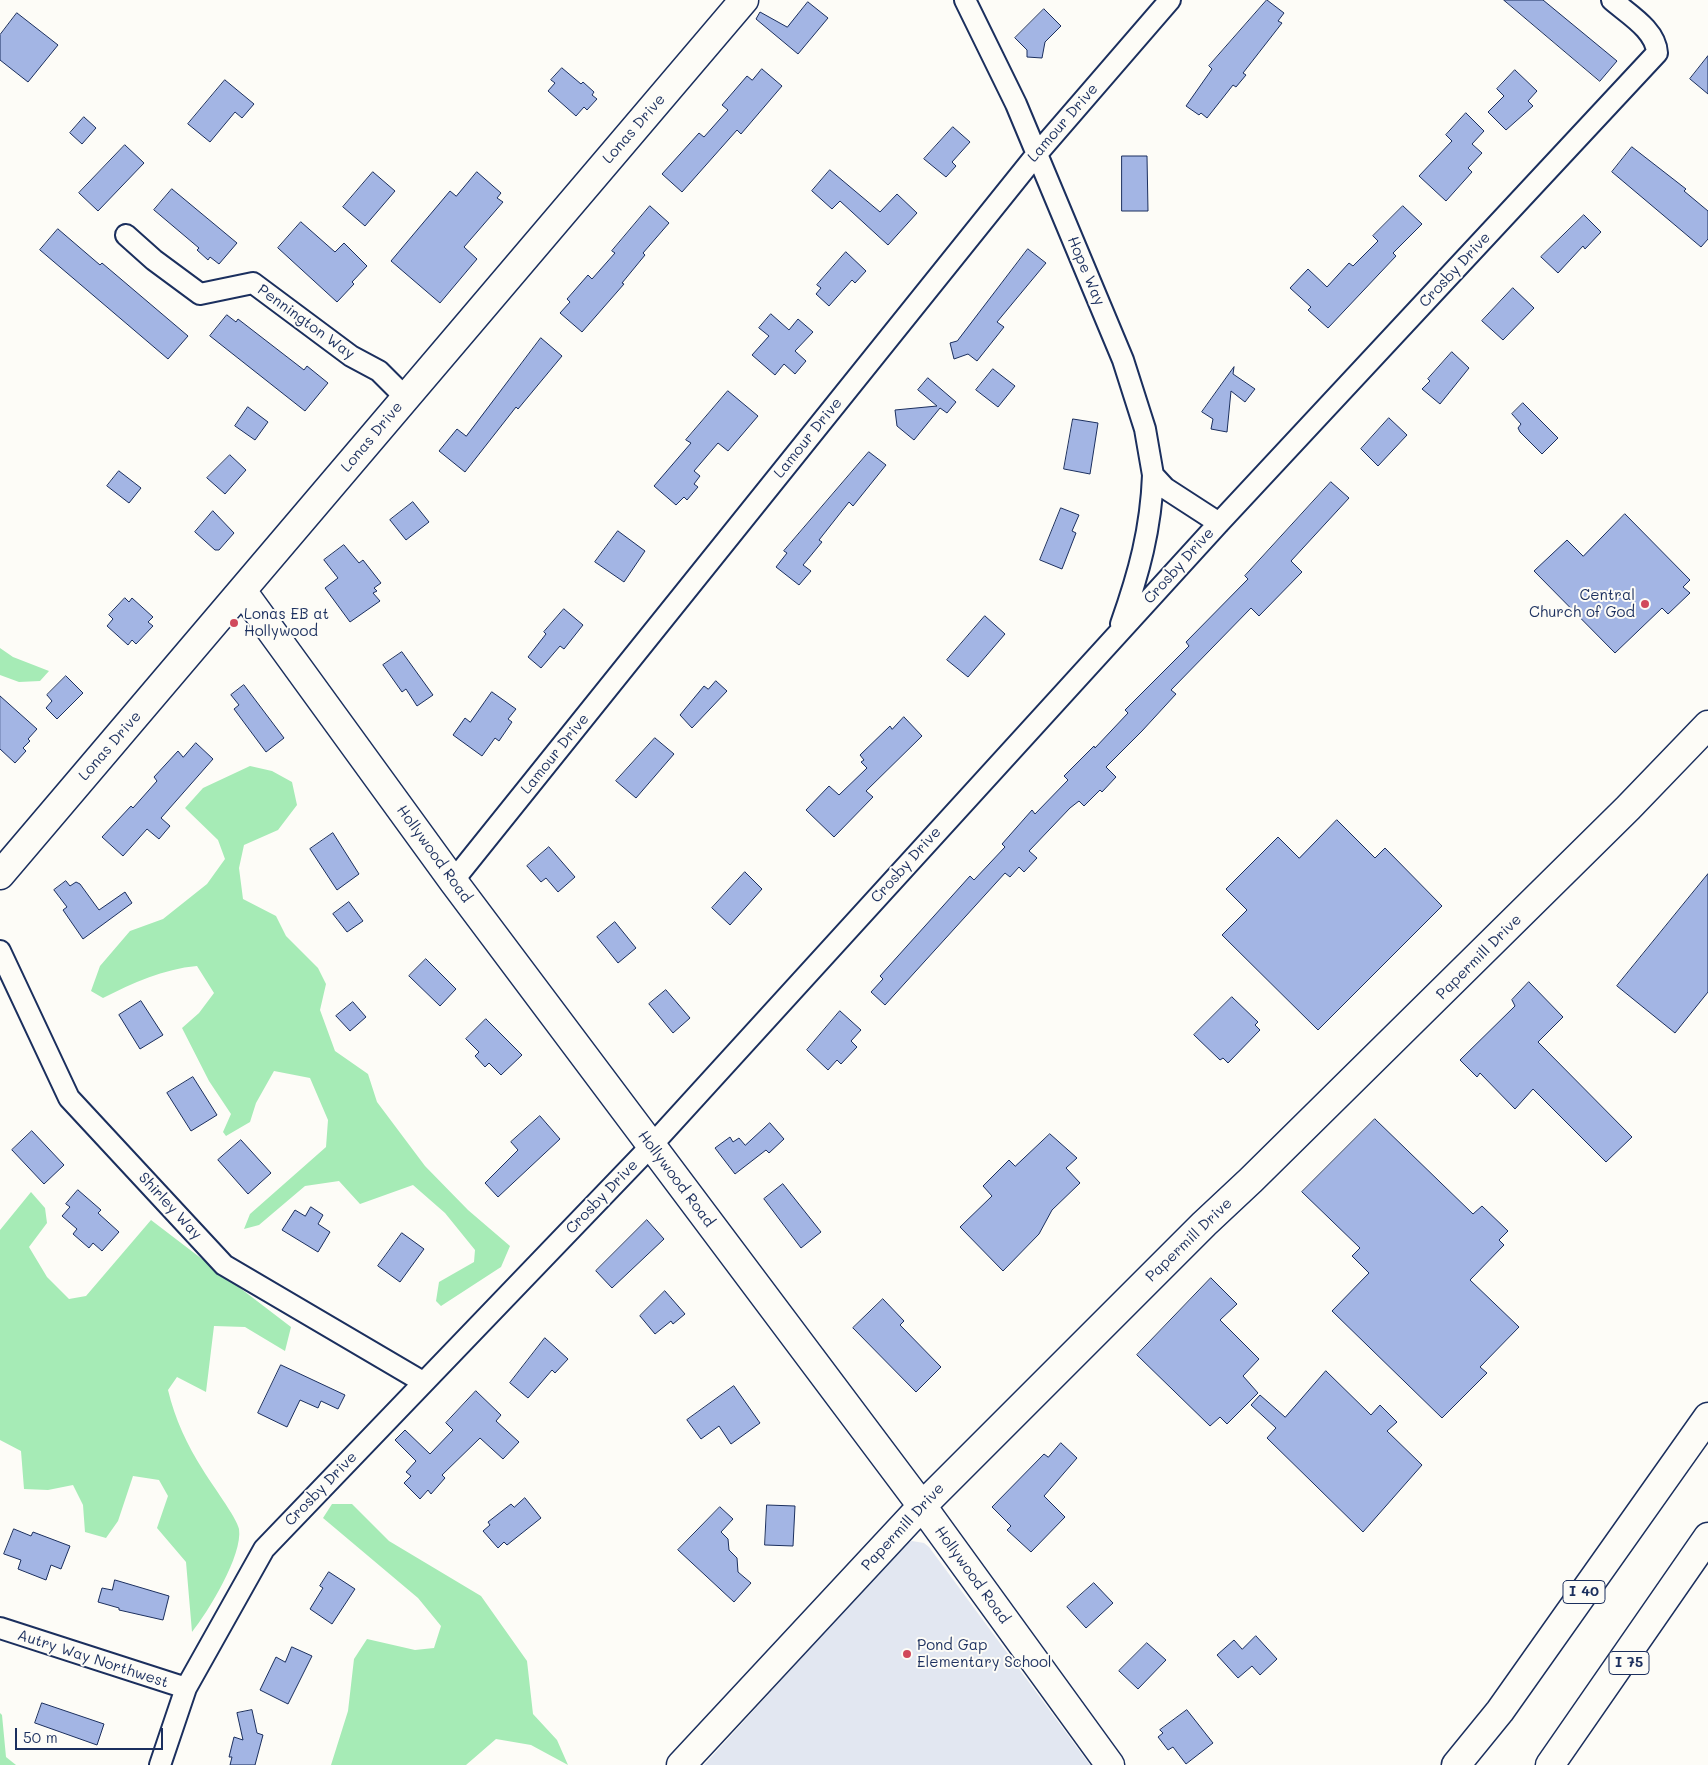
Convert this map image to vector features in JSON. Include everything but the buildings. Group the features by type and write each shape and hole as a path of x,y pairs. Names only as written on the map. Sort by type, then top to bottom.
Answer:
{"main road":[{"name":"Lonas Drive","path":"0,875 744,0"},
{"name":"Hollywood Road","path":"242,592 453,881 922,1506 1110,1765"},
{"name":"Papermill Drive","path":"681,1765 922,1506 1204,1224 1251,1180 1628,808 1708,725"},
{"name":"I 40","path":"1456,1765 1500,1711 1708,1417"},
{"path":"1550,1765 1708,1537"},
{"name":"I 75","path":"1550,1765 1708,1560"}],"street":[{"name":"Hope Way","path":"965,0 1016,104 1123,360 1145,429 1153,475 1152,509 1145,550 1117,634"},
{"name":"Lamour Drive","path":"453,881 1036,154 1170,0"},
{"name":"Crosby Drive","path":"160,1765 186,1688 264,1549 651,1146 1219,523 1657,53 1657,43 1651,34 1612,0"},
{"name":"Pennington Way","path":"126,234 154,260 200,294 253,283 351,356 379,371 405,397"},
{"path":"1153,475 1165,488 1219,523"},
{"name":"Shirley Way","path":"0,950 69,1098 224,1265 423,1382"},
{"name":"Autry Way Northwest","path":"0,1628 186,1688"}],"shaded area":[{"name":"Pond Gap Elementary School","path":"912,1541 924,1543 929,1547 1090,1765 704,1765 905,1544"}],"green space":[{"path":"0,648 13,657 49,671 40,681 19,682 0,675"},
{"path":"250,766 272,771 292,782 297,805 278,830 244,845 239,868 243,899 276,916 286,936 318,968 326,984 320,1010 335,1051 368,1074 377,1102 425,1166 468,1210 510,1246 501,1267 441,1306 436,1301 439,1282 474,1262 475,1250 445,1213 413,1185 360,1204 339,1181 305,1186 259,1225 244,1229 250,1214 326,1147 328,1120 310,1078 274,1071 256,1103 250,1122 226,1136 223,1132 231,1114 209,1081 182,1028 199,1013 214,993 197,966 160,973 103,998 91,991 100,966 130,931 163,919 207,884 225,859 218,840 185,808 203,788"},
{"path":"31,1192 45,1208 47,1223 29,1247 47,1277 69,1299 86,1296 151,1220 291,1327 285,1351 245,1327 214,1326 206,1392 177,1377 168,1390 174,1411 192,1451 234,1517 239,1529 236,1553 230,1568 207,1611 192,1632 186,1562 157,1528 168,1496 159,1480 133,1476 118,1521 106,1538 85,1532 83,1505 73,1485 48,1490 24,1489 21,1451 0,1440 0,1230"},
{"path":"332,1504 352,1504 389,1541 481,1596 527,1661 533,1714 557,1740 568,1765 531,1745 496,1739 466,1765 331,1765 348,1711 354,1659 367,1639 415,1650 434,1648 441,1626 418,1598 323,1518"},
{"path":"0,1713 2,1715 6,1757 16,1765 0,1765"}],"place":[{"name":"Central Church of God","path":"1645,604"},
{"name":"Lonas EB at Hollywood","path":"234,623"},
{"name":"Pond Gap Elementary School","path":"907,1654"}]}
